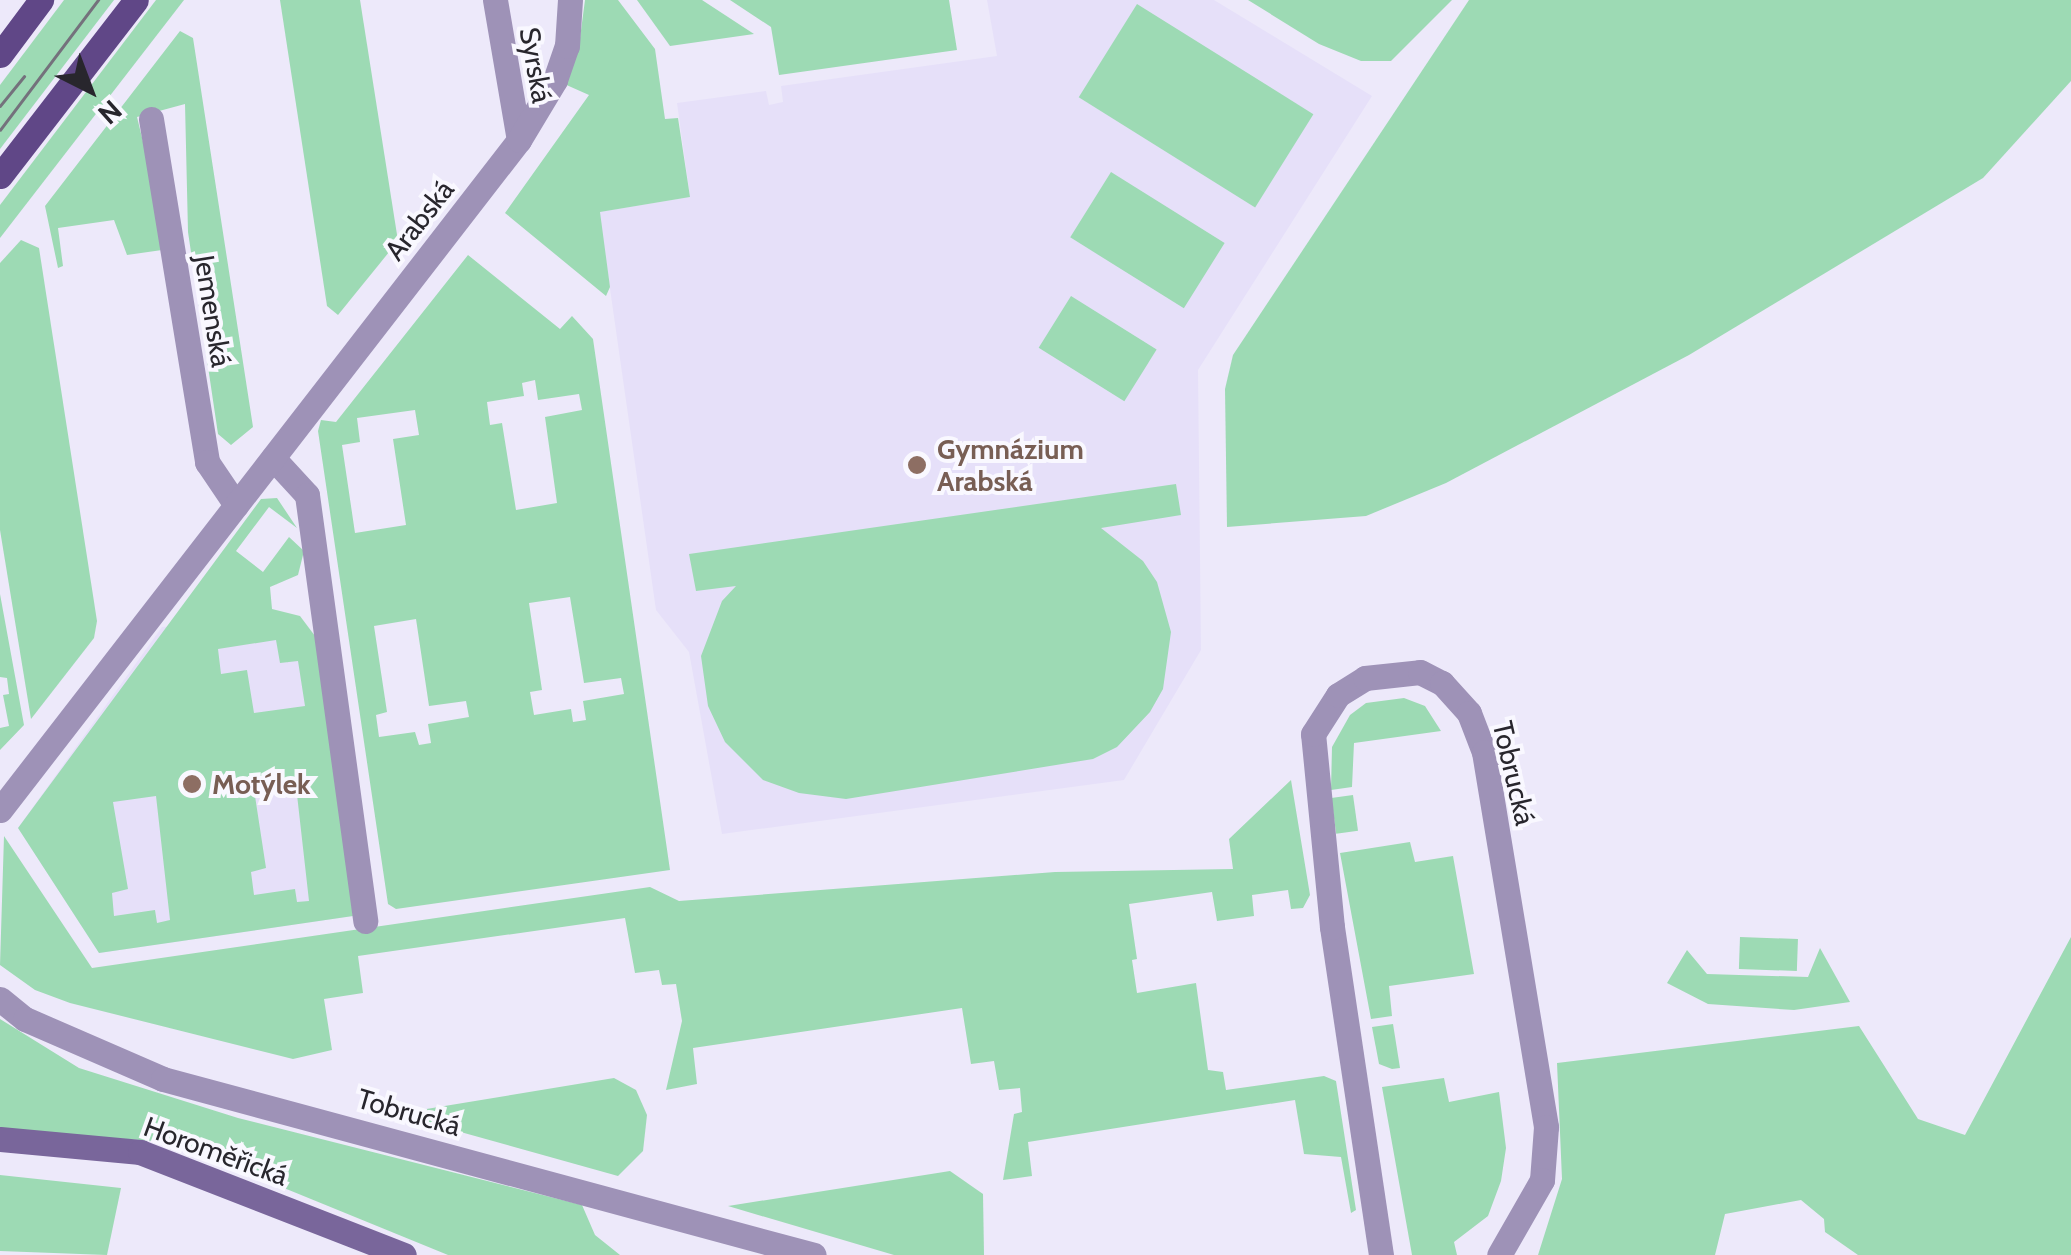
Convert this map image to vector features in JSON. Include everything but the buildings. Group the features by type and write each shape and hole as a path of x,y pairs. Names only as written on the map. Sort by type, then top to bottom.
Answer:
{"main road":[{"path":"0,54 41,0"},
{"path":"0,176 136,0"},
{"name":"Horoměřická","path":"0,1139 140,1152 404,1255"}],"street":[{"name":"Syrská","path":"495,0 519,140"},
{"name":"Arabská","path":"0,810 12,782 236,505 519,140 555,80 567,46 570,0"},
{"name":"Jemenská","path":"151,118 208,462 236,505"},
{"path":"273,458 306,495 365,921"},
{"name":"Tobrucká","path":"1380,1245 1332,927 1313,734 1338,695 1366,678 1420,672 1442,683 1469,713 1484,752 1546,1127 1542,1180 1499,1255"},
{"name":"Tobrucká","path":"0,999 24,1019 163,1079 814,1255"}],"shaded area":[{"name":"Gymnázium Arabská","path":"987,0 1214,0 1372,96 1198,370 1201,650 1124,780 722,834 689,652 656,610 599,212 690,197 677,103 766,91 769,105 783,102 781,86 997,56"},
{"name":"Motýlek","path":"300,616 353,916 99,953 18,828 162,627"}],"green space":[{"path":"64,0 114,0 0,149 0,85"},
{"path":"156,0 184,0 0,238 0,205"},
{"path":"280,0 360,0 398,241 338,315 327,306"},
{"path":"585,0 618,0 655,49 665,119 678,118 690,197 600,212 610,287 606,296 505,213 589,95 562,83 580,38"},
{"path":"637,0 702,0 754,34 670,46"},
{"path":"730,0 949,0 957,50 779,75 771,27"},
{"path":"1248,0 1452,0 1391,61 1361,61 1319,44"},
{"path":"1469,0 2071,0 2071,81 1983,178 1689,355 1446,483 1366,516 1227,527 1225,389 1233,355"},
{"path":"1137,4 1313,114 1255,208 1079,97"},
{"path":"180,31 193,38 253,427 231,445 218,434 188,232 185,104 137,117 169,249 127,255 114,220 58,228 63,266 58,268 45,206"},
{"path":"1111,172 1225,243 1184,308 1070,237"},
{"path":"21,240 39,248 97,621 94,638 31,719 0,530 0,263"},
{"path":"468,255 560,329 572,316 593,339 670,870 396,909 388,904 318,431 321,420 336,422","holes":["535,380 538,400 579,394 582,410 545,417 557,503 516,510 502,423 490,425 487,402 524,396 522,383","415,410 419,435 393,439 406,525 355,533 342,445 360,442 357,418","570,597 584,683 621,678 624,694 583,701 586,720 573,722 571,709 534,715 530,692 542,690 529,603","416,619 429,706 466,701 469,717 428,724 431,743 419,745 415,732 379,737 376,715 387,712 374,626"]},
{"path":"1071,296 1157,350 1124,401 1039,348"},
{"path":"1176,484 1181,515 1101,528 1143,561 1157,582 1171,632 1163,689 1150,712 1117,747 1093,759 846,799 799,793 763,780 725,742 708,706 701,656 722,601 736,586 696,591 689,554"},
{"name":"Motýlek","path":"277,498 297,528 269,507 236,551 263,572 289,537 304,551 298,575 270,587 272,609 300,616 321,644 353,916 99,953 18,828 261,499","holes":["276,640 280,663 298,661 305,706 254,713 247,670 221,674 218,649","295,777 309,901 297,902 295,889 254,895 251,872 266,868 253,783","156,796 170,920 157,923 155,910 114,916 112,893 128,889 113,802"]},
{"path":"0,594 24,725 0,750 0,728 9,726 3,695 9,694 7,678 0,677"},
{"path":"1404,698 1425,706 1441,731 1354,743 1352,787 1331,790 1332,747 1350,715 1366,703"},
{"path":"1291,780 1310,895 1303,908 1291,909 1288,890 1252,895 1254,916 1217,921 1212,892 1129,904 1137,959 1132,960 1137,993 1196,983 1208,1070 1223,1072 1226,1090 1324,1076 1336,1081 1356,1210 1351,1213 1341,1157 1304,1154 1295,1100 1028,1142 1032,1176 1003,1180 1014,1114 1022,1112 1020,1088 999,1090 994,1061 971,1064 962,1008 693,1048 697,1084 666,1090 682,1021 676,984 662,985 659,970 635,973 625,918 358,956 363,993 324,999 332,1050 293,1059 70,1003 35,990 0,965 4,836 92,968 650,887 679,901 1055,872 1233,869 1229,839"},
{"path":"1353,795 1358,831 1336,834 1331,798"},
{"path":"1410,842 1415,862 1453,856 1474,974 1389,986 1392,1016 1371,1019 1340,853"},
{"path":"1740,937 1798,939 1797,971 1739,969"},
{"path":"2071,937 2071,1255 1858,1255 1825,1232 1824,1219 1801,1200 1725,1214 1715,1255 1538,1255 1562,1179 1557,1063 1859,1026 1918,1119 1965,1135"},
{"path":"1820,948 1850,1002 1794,1010 1708,1004 1667,983 1687,950 1707,974 1808,977"},
{"path":"0,1019 79,1068 238,1118 582,1205 595,1235 620,1255 448,1255 171,1142 0,1131"},
{"path":"1393,1024 1400,1068 1392,1069 1379,1064 1372,1027"},
{"path":"614,1078 636,1090 647,1115 643,1151 618,1176 396,1114"},
{"path":"1444,1078 1449,1102 1499,1092 1506,1148 1501,1181 1488,1216 1454,1242 1457,1255 1412,1255 1382,1087"},
{"path":"950,1171 983,1194 984,1255 894,1255 728,1206"},
{"path":"0,1175 121,1188 107,1255 0,1251"}],"tram line":[{"path":"0,130 98,0"},
{"path":"0,106 24,76"}],"place":[{"name":"Gymnázium Arabská","path":"917,465"},
{"name":"Motýlek","path":"192,784"}]}
